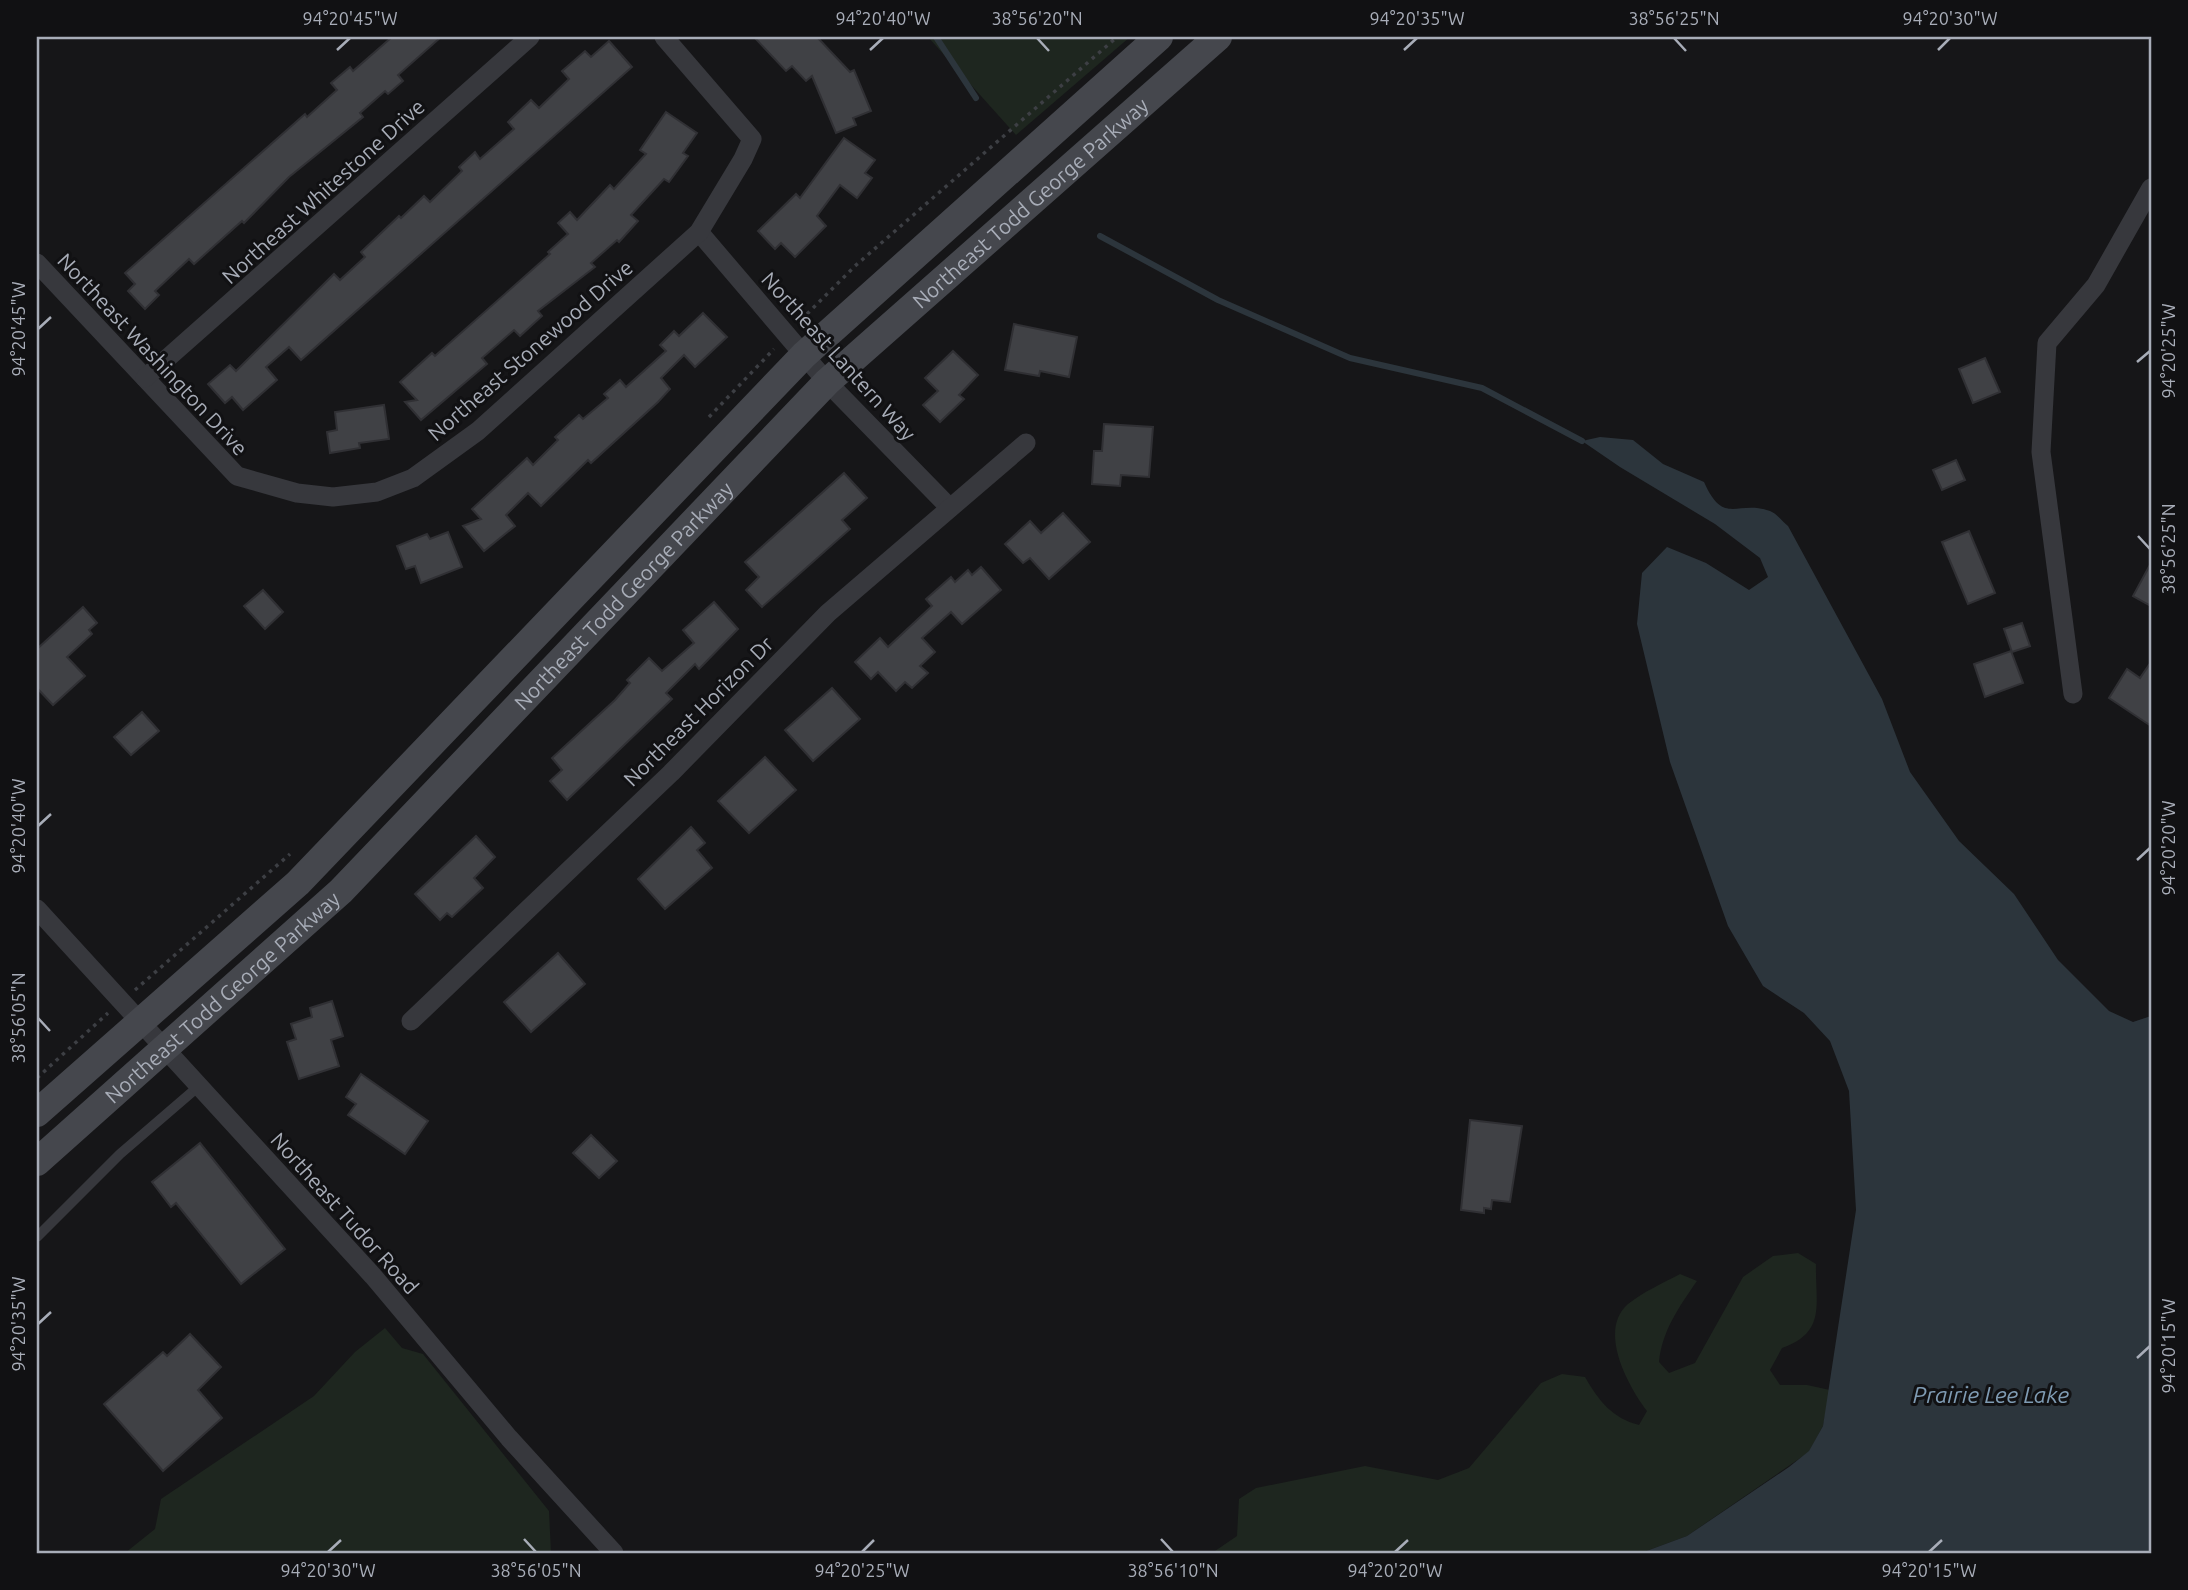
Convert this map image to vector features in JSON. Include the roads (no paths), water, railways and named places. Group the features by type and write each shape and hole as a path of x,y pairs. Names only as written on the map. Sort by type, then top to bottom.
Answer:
{"main road":[{"name":"Northeast Todd George Parkway","path":"37,1113 298,883 804,355 1159,37"},
{"name":"Northeast Todd George Parkway","path":"37,1162 341,891 827,382 1218,37"}],"street":[{"name":"Northeast Whitestone Drive","path":"145,378 530,37"},
{"name":"Northeast Stonewood Drive","path":"237,476 297,494 333,497 377,492 412,478 478,430 698,232 744,159 752,139 664,37"},
{"path":"2073,694 2041,452 2047,343 2096,285 2151,188"},
{"name":"Northeast Lantern Way","path":"698,232 827,382 950,508"},
{"name":"Northeast Washington Drive","path":"37,263 237,476"},
{"name":"Northeast Horizon Dr","path":"411,1021 671,773 828,613 1026,443"},
{"name":"Northeast Tudor Road","path":"37,909 373,1276 509,1438 614,1553"}],"lane":[{"path":"37,1237 120,1154 199,1086"}],"water":[{"name":"Prairie Lee Lake","path":"1600,437 1633,440 1663,464 1704,482 1711,496 1725,508 1759,508 1770,511 1788,526 1882,699 1910,772 1959,841 2014,894 2058,960 2109,1011 2133,1022 2151,1016 2151,1553 1641,1553 1687,1536 1809,1451 1823,1426 1856,1210 1849,1091 1830,1041 1804,1013 1763,986 1728,926 1670,762 1637,624 1642,573 1667,547 1706,563 1749,590 1768,577 1760,558 1715,524 1582,441"}],"waterway":[{"path":"936,37 976,98"},
{"path":"1100,236 1218,300 1350,358 1482,388 1582,441"}]}
